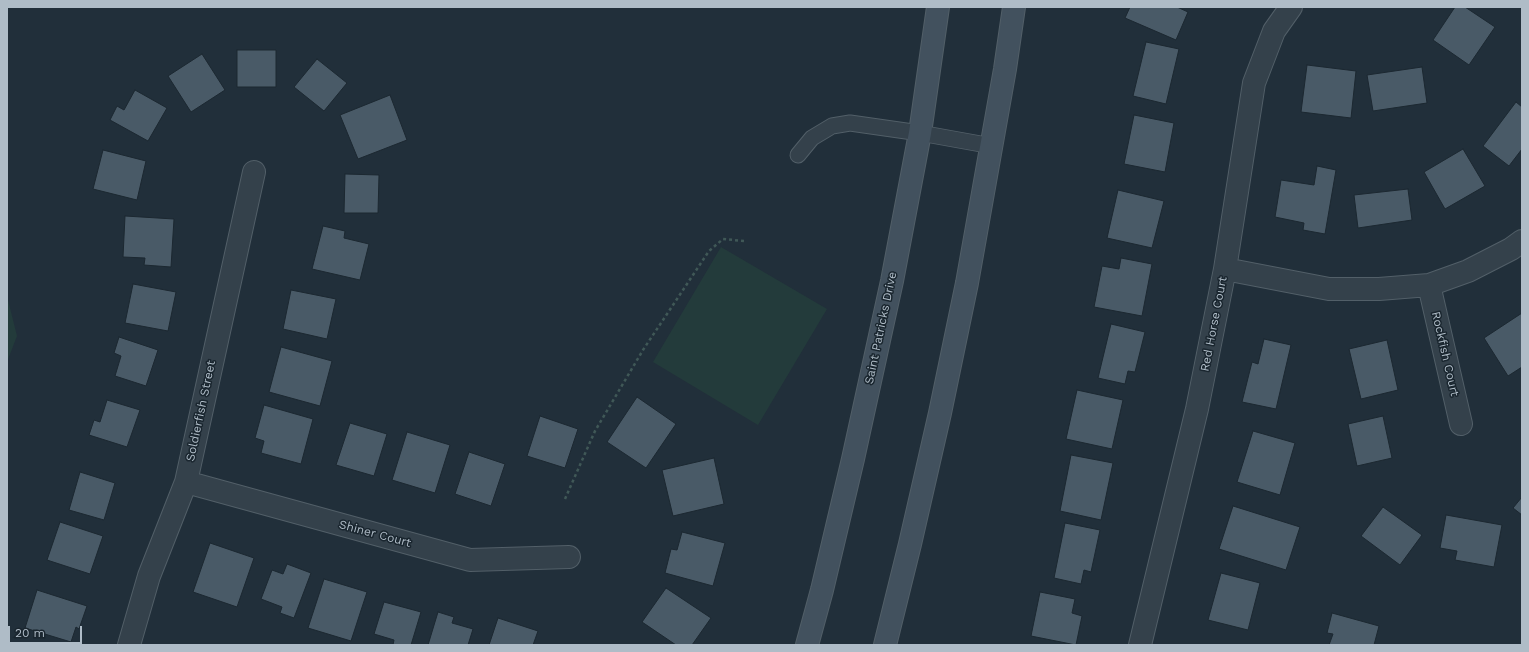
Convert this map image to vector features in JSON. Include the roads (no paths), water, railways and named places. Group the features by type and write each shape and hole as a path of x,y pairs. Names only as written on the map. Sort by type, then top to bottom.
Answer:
{"main road":[{"name":"Saint Patricks Drive","path":"807,645 822,590 853,459 892,280 920,133 938,7"},
{"path":"885,645 940,413 967,283 992,146 1014,7"}],"street":[{"name":"Red Horse Court","path":"1140,645 1197,409 1224,269 1254,83 1274,31 1291,7"},
{"name":"Soldierfish Street","path":"129,645 148,576 186,482 254,172"},
{"path":"1224,269 1329,288 1379,289 1429,285 1468,271 1511,249 1522,241"},
{"name":"Rockfish Court","path":"1429,285 1461,424"},
{"name":"Shiner Court","path":"186,482 470,560 569,557"}],"lane":[{"path":"798,155 812,138 832,126 850,123 920,133 992,146"}]}
